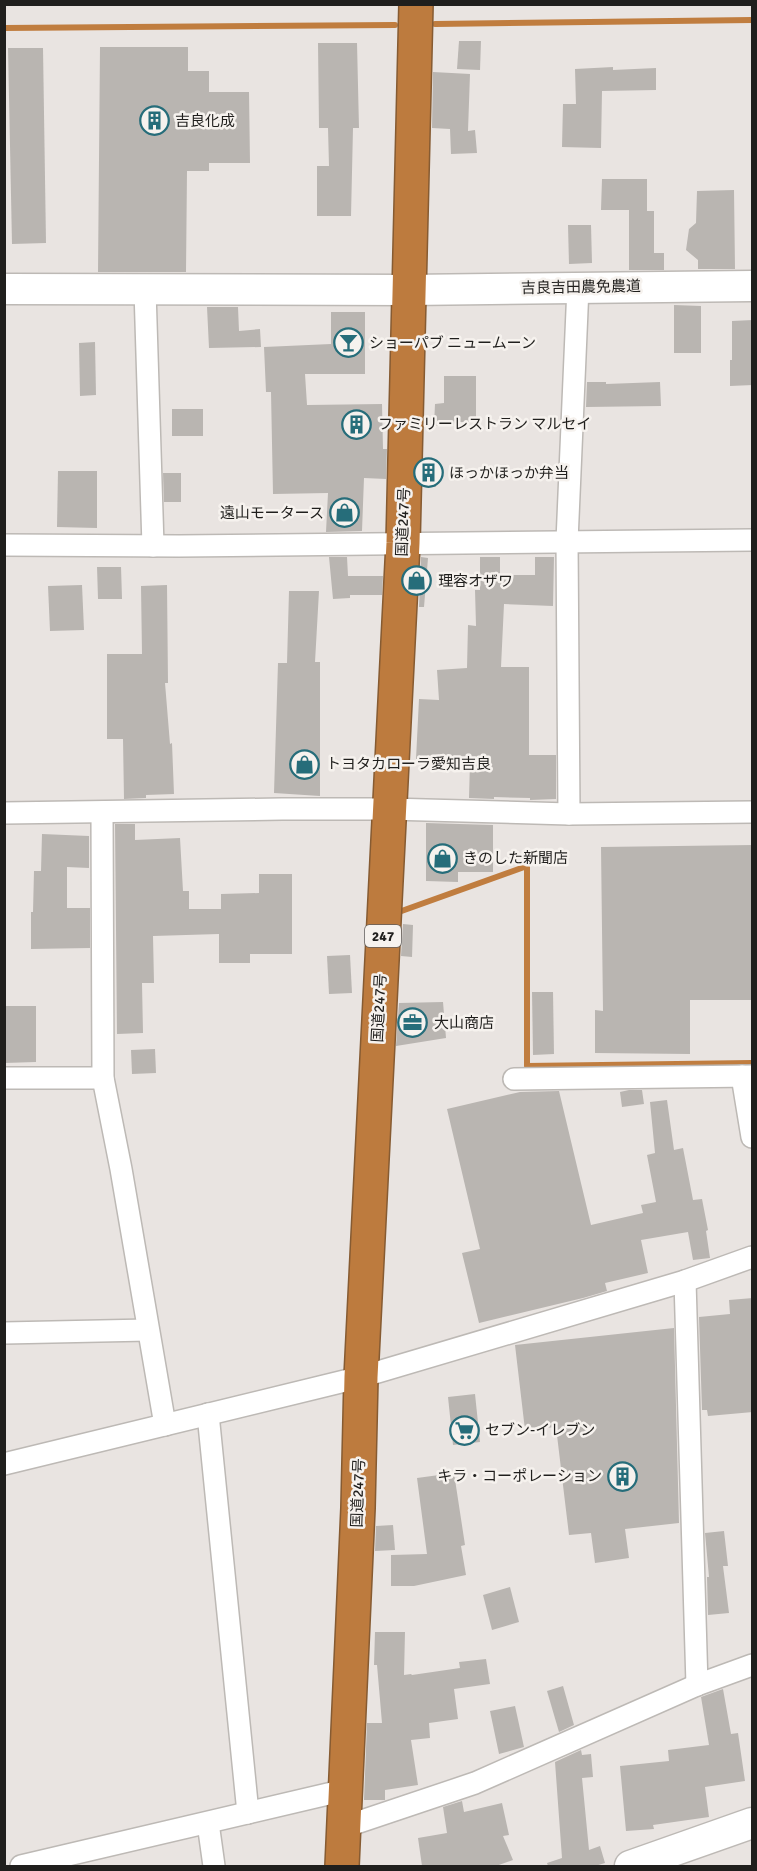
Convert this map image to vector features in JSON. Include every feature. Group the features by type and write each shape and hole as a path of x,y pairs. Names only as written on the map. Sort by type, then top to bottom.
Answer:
{"highway":[{"name":"国道247号","path":"342,1866 358,1508 361,1377 403,543 416,4"}],"street":[{"name":"吉良吉田農免農道","path":"4,289 409,290 753,286"},
{"path":"569,814 567,541 578,287"},
{"path":"145,290 153,546"},
{"path":"4,545 153,546 753,540"},
{"path":"4,813 389,809 569,814 753,812"},
{"path":"102,812 103,1078 165,1425"},
{"path":"514,1079 747,1076 753,1137"},
{"path":"4,1078 103,1078"},
{"path":"4,1464 361,1377 685,1281 753,1257"},
{"path":"685,1281 697,1685"},
{"path":"4,1334 148,1330"},
{"path":"208,1414 248,1813"},
{"path":"344,1827 475,1783 697,1685 753,1665"},
{"path":"21,1866 345,1790"},
{"path":"208,1823 214,1866"},
{"path":"630,1866 753,1823"}],"building":[{"path":"459,41 481,41 480,70 457,69"},
{"path":"318,43 357,43 359,128 353,128 351,216 317,216 317,166 329,166 328,128 319,128"},
{"name":"吉良化成","path":"100,47 188,47 188,71 209,71 209,92 249,92 250,163 209,163 209,171 187,171 186,272 98,272"},
{"path":"8,48 43,48 46,243 12,244"},
{"path":"613,67 613,70 656,68 656,90 602,91 601,148 562,147 563,104 576,104 575,69"},
{"path":"433,72 470,74 468,131 475,130 477,153 451,154 450,129 432,128"},
{"path":"602,179 647,179 647,211 654,211 654,253 664,253 664,270 629,270 629,210 601,210"},
{"path":"734,190 735,269 698,269 698,260 686,250 689,229 696,223 697,191"},
{"path":"568,225 591,225 592,263 569,264"},
{"path":"674,305 701,306 701,353 674,353"},
{"path":"207,307 238,307 239,331 260,329 261,347 209,348"},
{"path":"331,312 365,312 365,374 305,374 307,405 382,404 383,449 387,449 386,479 364,478 362,531 326,532 328,493 273,494 271,392 266,392 264,347 331,344"},
{"path":"753,320 753,385 730,386 732,321"},
{"path":"95,342 96,395 80,396 79,343"},
{"path":"444,376 476,376 476,422 456,422 452,426 434,426 435,404 444,403"},
{"path":"587,382 606,382 606,384 660,382 661,406 586,407"},
{"path":"172,409 203,409 203,436 172,436"},
{"name":"ほっかほっか弁当","path":"424,459 436,459 436,487 423,486"},
{"path":"58,471 97,471 97,528 57,527"},
{"path":"163,473 181,473 181,502 164,502"},
{"path":"329,557 347,557 348,576 383,576 382,595 350,595 350,598 333,599"},
{"path":"421,557 428,558 424,607 419,607"},
{"path":"480,557 500,557 500,575 535,575 535,557 554,557 553,606 504,604 501,667 529,667 529,755 556,755 556,799 469,798 470,762 416,759 419,699 439,700 437,670 467,668 468,625 476,626 475,590 480,590"},
{"path":"97,567 121,567 122,599 98,599"},
{"path":"82,585 84,630 50,631 48,586"},
{"path":"167,585 168,683 165,683 170,744 172,743 174,794 124,799 123,739 107,739 107,654 142,654 141,586"},
{"path":"289,591 319,591 315,662 320,662 320,796 274,793 278,663 287,663"},
{"path":"426,823 493,825 493,872 458,872 458,882 426,881"},
{"path":"115,824 135,824 135,840 180,838 183,891 189,891 189,909 221,909 221,894 259,893 259,874 292,874 292,954 250,954 250,963 219,963 219,934 153,936 154,983 142,983 143,1033 117,1034"},
{"path":"42,834 89,836 89,868 67,867 67,908 90,908 90,948 31,949 34,871 41,871"},
{"path":"753,845 753,1000 690,1000 690,1054 595,1053 595,1010 603,1011 601,847"},
{"path":"403,924 413,925 412,957 401,956"},
{"path":"350,955 352,993 329,994 327,956"},
{"path":"532,992 553,992 554,1054 533,1055"},
{"path":"443,1002 446,1038 396,1046 399,1003"},
{"path":"4,1006 36,1006 36,1062 4,1063"},
{"path":"155,1049 156,1073 132,1074 131,1050"},
{"path":"642,1090 644,1104 622,1107 620,1092"},
{"path":"559,1091 591,1225 643,1213 641,1205 656,1202 647,1155 655,1153 650,1102 667,1100 674,1150 683,1148 693,1200 702,1199 710,1258 693,1260 688,1232 641,1240 648,1273 605,1283 607,1291 479,1323 462,1253 480,1249 447,1109 520,1092"},
{"path":"753,1298 753,1412 708,1416 707,1410 702,1410 699,1317 730,1314 729,1300"},
{"name":"キラ・コーポレーション","path":"674,1328 679,1523 625,1529 629,1558 595,1563 591,1533 569,1535 556,1427 525,1430 515,1345"},
{"path":"475,1394 480,1442 453,1445 448,1397"},
{"path":"454,1473 465,1545 461,1546 466,1575 414,1586 391,1586 391,1555 427,1554 417,1478"},
{"path":"393,1525 395,1550 375,1551 376,1526"},
{"path":"724,1531 728,1566 723,1566 729,1613 708,1615 707,1577 709,1577 705,1533"},
{"path":"510,1587 519,1622 492,1630 483,1595"},
{"path":"375,1632 405,1632 404,1675 460,1668 459,1662 486,1659 490,1684 454,1689 458,1719 429,1723 430,1738 411,1740 418,1785 385,1790 385,1800 364,1800 367,1723 382,1723 377,1665 374,1665"},
{"path":"563,1686 574,1725 559,1732 547,1691"},
{"path":"723,1689 731,1734 738,1733 745,1781 705,1787 709,1817 653,1825 654,1829 626,1831 620,1766 669,1761 668,1750 709,1745 701,1697"},
{"path":"515,1706 524,1747 499,1754 490,1711"},
{"path":"581,1750 582,1755 591,1754 593,1777 582,1778 589,1850 600,1846 605,1863 595,1866 548,1866 547,1863 562,1858 555,1762"},
{"path":"462,1801 464,1812 502,1803 509,1835 503,1836 513,1860 496,1866 422,1866 418,1838 447,1833 443,1807"}],"waterway":[{"path":"435,24 752,20"},
{"path":"4,28 395,25"},
{"path":"396,913 527,866 527,1066 752,1063"}],"place":[{"name":"吉良化成","path":"154,121"},
{"name":"ショーパブ ニュームーン","path":"348,343"},
{"name":"ファミリーレストラン マルセイ","path":"357,424"},
{"name":"ほっかほっか弁当","path":"428,473"},
{"name":"遠山モータース","path":"345,513"},
{"name":"理容オザワ","path":"417,581"},
{"name":"トヨタカローラ愛知吉良","path":"305,764"},
{"name":"きのした新聞店","path":"442,858"},
{"name":"大山商店","path":"413,1023"},
{"name":"セブン-イレブン","path":"464,1430"},
{"name":"キラ・コーポレーション","path":"623,1476"}]}
